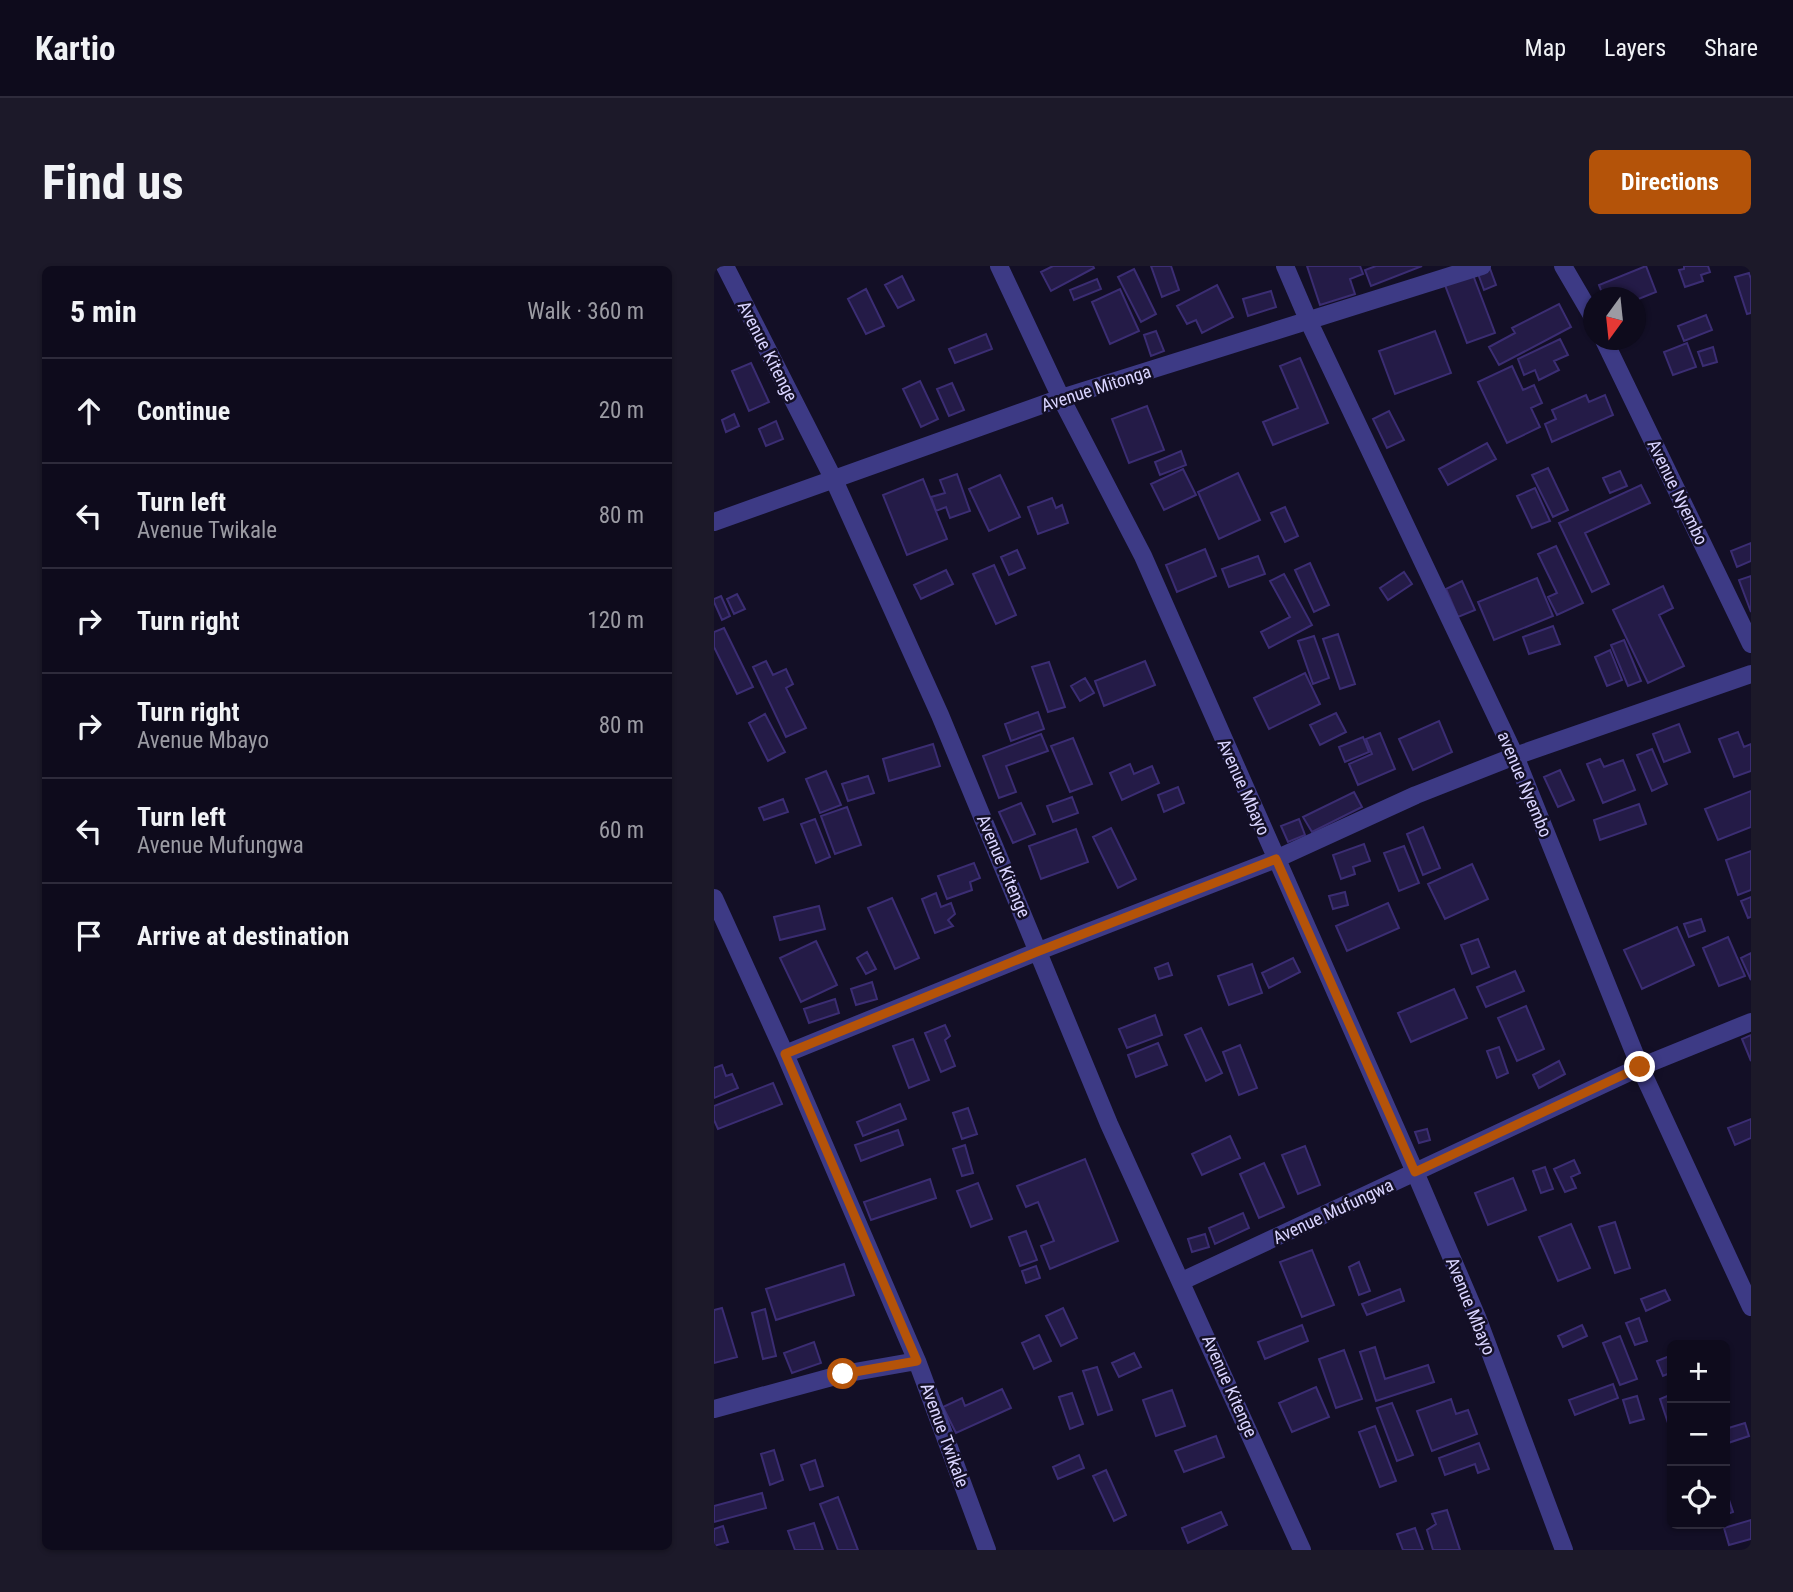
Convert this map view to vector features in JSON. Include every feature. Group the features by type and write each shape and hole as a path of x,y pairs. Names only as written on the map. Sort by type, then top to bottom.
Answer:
{"street":[{"name":"Avenue Kitenge","path":"725,266 834,480 940,715 1110,1124 1302,1550"},
{"name":"Avenue Mbayo","path":"999,266 1061,398 1143,556 1415,1172 1477,1317 1564,1550"},
{"name":"avenue Nyembo","path":"1284,266 1515,756 1640,1067 1751,1307"},
{"name":"Avenue Mitonga","path":"714,522 1061,398 1482,266"},
{"path":"1563,266 1583,300"},
{"name":"Avenue Nyembo","path":"1609,350 1751,644"},
{"path":"785,1054 1276,859 1416,795 1515,756 1751,674"},
{"name":"Avenue Twikale","path":"714,898 785,1054 917,1361 987,1550"},
{"name":"Avenue Mufungwa","path":"1182,1281 1640,1067 1751,1021"},
{"path":"714,1409 843,1374 917,1361"}],"building":[{"path":"1053,266 1094,268 1051,291 1041,272"},
{"path":"1151,266 1171,266 1179,290 1162,297"},
{"path":"1307,266 1360,266 1363,274 1350,279 1355,294 1320,305"},
{"path":"1376,266 1422,266 1371,286 1365,270"},
{"path":"1489,266 1496,285 1484,290 1477,271"},
{"path":"1646,266 1656,292 1646,296 1646,287 1599,285"},
{"path":"1684,266 1708,266 1710,272 1701,275 1703,281 1685,287 1679,270 1684,269"},
{"path":"1134,269 1156,314 1141,322 1118,277"},
{"path":"1749,273 1751,313 1747,314 1735,277"},
{"path":"1473,275 1495,333 1467,343 1445,285"},
{"path":"902,276 914,300 898,308 885,285"},
{"path":"1097,279 1101,289 1074,300 1070,290"},
{"path":"1217,285 1233,317 1202,333 1196,320 1187,324 1177,306"},
{"path":"866,289 884,326 866,334 848,299"},
{"path":"1120,289 1139,331 1110,344 1092,302"},
{"path":"1271,291 1276,307 1248,316 1243,299"},
{"path":"1559,304 1571,327 1499,365 1489,347 1515,333 1512,328"},
{"path":"1706,315 1712,330 1684,341 1678,326"},
{"path":"1156,331 1164,351 1151,356 1144,335"},
{"path":"1435,331 1451,373 1395,394 1379,351"},
{"path":"986,334 992,349 955,363 949,349"},
{"path":"1560,339 1568,355 1554,361 1559,370 1539,380 1535,370 1524,375 1518,359"},
{"path":"1687,343 1696,367 1673,375 1664,352"},
{"path":"1713,347 1717,362 1703,366 1698,352"},
{"path":"1300,358 1328,423 1273,445 1263,422 1298,408 1280,366"},
{"path":"751,363 769,402 749,411 732,371"},
{"path":"1512,366 1523,390 1534,385 1542,403 1531,408 1540,427 1507,443 1478,382"},
{"path":"920,381 938,419 921,427 903,389"},
{"path":"952,383 964,410 949,416 937,389"},
{"path":"1586,395 1589,402 1605,395 1613,415 1552,442 1545,424 1556,419 1552,410"},
{"path":"1147,406 1164,450 1129,463 1112,419"},
{"path":"1389,411 1404,440 1387,448 1373,419"},
{"path":"734,414 739,426 726,432 722,420"},
{"path":"776,421 783,439 766,446 759,429"},
{"path":"1487,443 1496,459 1448,485 1439,469"},
{"path":"1181,451 1186,465 1160,475 1155,462"},
{"path":"1548,468 1568,510 1553,517 1532,475"},
{"path":"1183,469 1196,495 1164,510 1151,484"},
{"path":"1620,471 1627,486 1610,493 1603,478"},
{"path":"1238,473 1260,520 1219,539 1198,492"},
{"path":"957,474 970,511 950,518 946,507 936,511 931,497 945,493 940,480"},
{"path":"1000,475 1020,517 989,531 969,489"},
{"path":"923,479 947,539 907,555 883,495"},
{"path":"1641,485 1650,503 1585,533 1609,584 1592,592 1559,523"},
{"path":"1535,488 1550,521 1532,528 1517,496"},
{"path":"1052,498 1056,508 1062,505 1068,523 1038,534 1028,507"},
{"path":"1285,507 1298,536 1285,542 1271,513"},
{"path":"1751,543 1751,561 1737,567 1731,551"},
{"path":"1556,546 1583,603 1557,615 1548,597 1557,593 1538,554"},
{"path":"1205,549 1216,576 1177,592 1166,565"},
{"path":"1017,550 1025,568 1009,575 1001,557"},
{"path":"1258,556 1265,574 1229,587 1222,569"},
{"path":"1310,563 1329,605 1314,612 1295,570"},
{"path":"994,565 1016,615 996,624 973,574"},
{"path":"946,570 953,584 921,599 914,585"},
{"path":"1404,572 1412,584 1388,600 1380,588"},
{"path":"1284,574 1312,625 1269,648 1261,632 1290,617 1270,581"},
{"path":"1751,576 1751,612 1739,580"},
{"path":"1537,578 1553,616 1494,640 1478,602"},
{"path":"1462,581 1475,610 1458,617 1446,589"},
{"path":"1663,586 1673,608 1659,615 1684,666 1648,683 1613,610"},
{"path":"737,594 745,609 734,614 727,599"},
{"path":"721,596 730,616 722,620 714,602 714,599"},
{"path":"1553,626 1560,644 1529,654 1523,637"},
{"path":"724,628 753,687 737,694 714,647 714,632"},
{"path":"1338,634 1355,684 1340,689 1323,639"},
{"path":"1314,636 1329,678 1313,684 1298,641"},
{"path":"1624,640 1641,681 1628,686 1611,645"},
{"path":"1610,650 1622,680 1607,686 1595,657"},
{"path":"766,661 773,675 786,669 793,684 786,688 806,728 786,737 753,667"},
{"path":"1145,661 1155,685 1104,706 1095,681"},
{"path":"1049,662 1065,707 1048,712 1032,667"},
{"path":"1305,673 1320,704 1269,729 1254,698"},
{"path":"1085,678 1094,693 1080,701 1071,686"},
{"path":"1038,712 1044,729 1011,741 1005,724"},
{"path":"1336,713 1346,732 1320,745 1310,725"},
{"path":"765,714 785,752 768,761 749,723"},
{"path":"1439,721 1452,752 1413,770 1399,739"},
{"path":"1679,724 1690,752 1664,762 1653,734"},
{"path":"1738,732 1744,747 1751,744 1751,771 1734,777 1719,739"},
{"path":"1380,733 1395,769 1358,785 1349,764 1372,754 1366,739"},
{"path":"1041,734 1048,751 1006,766 1016,792 999,798 983,756"},
{"path":"1363,737 1369,752 1345,762 1339,747"},
{"path":"1073,738 1092,784 1070,792 1051,746"},
{"path":"933,744 940,766 889,781 883,759"},
{"path":"1652,749 1667,784 1652,791 1637,755"},
{"path":"1600,759 1604,767 1623,760 1635,790 1603,803 1587,764"},
{"path":"1130,764 1134,774 1152,766 1159,783 1122,800 1110,773"},
{"path":"1560,770 1574,800 1558,807 1544,777"},
{"path":"826,771 841,805 820,813 806,779"},
{"path":"868,776 874,793 848,801 842,784"},
{"path":"1178,787 1184,803 1164,812 1158,795"},
{"path":"1751,791 1751,827 1718,840 1705,809"},
{"path":"1354,792 1362,807 1312,832 1303,817"},
{"path":"1072,797 1078,813 1053,822 1047,806"},
{"path":"783,799 788,812 764,820 759,808"},
{"path":"1021,803 1035,834 1013,843 999,812"},
{"path":"1639,804 1646,824 1600,840 1594,820"},
{"path":"847,807 861,845 835,854 821,816"},
{"path":"815,819 830,857 816,863 801,824"},
{"path":"1299,819 1305,835 1288,842 1281,826"},
{"path":"1423,827 1440,868 1423,875 1407,834"},
{"path":"1111,828 1136,879 1118,888 1093,837"},
{"path":"1076,829 1088,862 1041,879 1029,846"},
{"path":"1364,844 1370,861 1353,867 1355,874 1341,879 1333,855"},
{"path":"1404,846 1419,883 1399,891 1384,853"},
{"path":"1751,851 1751,890 1738,895 1726,860"},
{"path":"974,863 980,878 970,882 972,890 947,899 938,876"},
{"path":"1472,864 1488,899 1445,919 1428,884"},
{"path":"1345,892 1348,905 1333,909 1329,896"},
{"path":"936,893 941,907 951,903 955,914 948,920 953,926 935,933 922,899"},
{"path":"1751,897 1751,917 1748,918 1741,901"},
{"path":"892,898 919,958 895,969 868,908"},
{"path":"1388,903 1399,928 1347,951 1336,926"},
{"path":"819,906 825,929 780,940 774,917"},
{"path":"1701,919 1705,931 1689,937 1684,924"},
{"path":"1677,927 1694,965 1642,989 1624,950"},
{"path":"1728,937 1745,976 1719,986 1703,948"},
{"path":"1478,939 1489,967 1472,974 1461,945"},
{"path":"816,941 837,985 801,1002 780,958"},
{"path":"867,952 876,969 866,974 857,958"},
{"path":"1751,953 1751,980 1741,958"},
{"path":"1293,958 1300,972 1269,988 1262,973"},
{"path":"1168,963 1172,975 1159,979 1155,968"},
{"path":"1252,964 1262,993 1229,1005 1218,976"},
{"path":"1515,971 1524,991 1486,1007 1477,987"},
{"path":"872,982 877,999 856,1005 851,989"},
{"path":"1454,989 1467,1018 1411,1042 1398,1013"},
{"path":"835,999 839,1013 809,1023 804,1009"},
{"path":"1526,1006 1544,1049 1517,1061 1498,1018"},
{"path":"1155,1015 1162,1035 1127,1048 1119,1029"},
{"path":"945,1025 950,1036 945,1040 955,1066 941,1072 925,1033"},
{"path":"1201,1028 1222,1073 1206,1081 1185,1035"},
{"path":"1751,1035 1751,1061 1742,1039"},
{"path":"913,1039 929,1080 909,1088 893,1046"},
{"path":"1158,1043 1167,1065 1136,1077 1128,1055"},
{"path":"1240,1045 1257,1088 1239,1095 1223,1052"},
{"path":"1499,1047 1508,1073 1497,1078 1487,1051"},
{"path":"1559,1061 1565,1074 1539,1088 1533,1075"},
{"path":"722,1065 726,1076 732,1074 738,1088 714,1098 714,1068"},
{"path":"773,1083 782,1104 718,1129 714,1120 714,1106"},
{"path":"900,1104 906,1119 863,1136 857,1122"},
{"path":"968,1108 977,1134 962,1139 953,1113"},
{"path":"1751,1119 1751,1138 1735,1145 1728,1128"},
{"path":"1427,1129 1430,1140 1419,1143 1415,1132"},
{"path":"898,1130 903,1145 861,1161 855,1145"},
{"path":"1230,1136 1240,1158 1202,1175 1192,1154"},
{"path":"965,1145 973,1173 962,1176 953,1149"},
{"path":"1305,1146 1320,1185 1298,1194 1282,1155"},
{"path":"1085,1159 1118,1241 1050,1269 1041,1246 1054,1241 1038,1202 1026,1207 1017,1186"},
{"path":"1574,1160 1580,1173 1571,1177 1576,1188 1565,1192 1554,1169"},
{"path":"1264,1163 1284,1207 1259,1218 1240,1174"},
{"path":"1545,1167 1553,1189 1541,1193 1533,1171"},
{"path":"1513,1178 1526,1210 1488,1225 1475,1193"},
{"path":"930,1179 936,1198 871,1220 864,1202"},
{"path":"978,1183 992,1219 971,1227 957,1191"},
{"path":"1243,1213 1249,1228 1215,1244 1209,1228"},
{"path":"1615,1222 1630,1268 1615,1273 1599,1227"},
{"path":"1571,1224 1590,1268 1558,1281 1539,1237"},
{"path":"1026,1231 1037,1260 1020,1266 1009,1237"},
{"path":"1205,1234 1209,1247 1192,1252 1188,1239"},
{"path":"1312,1250 1334,1305 1302,1317 1280,1262"},
{"path":"1359,1262 1370,1291 1359,1295 1349,1267"},
{"path":"844,1264 854,1295 776,1320 766,1289"},
{"path":"1036,1266 1040,1278 1026,1283 1022,1271"},
{"path":"1400,1289 1404,1301 1367,1315 1362,1304"},
{"path":"1665,1290 1670,1300 1646,1311 1641,1299"},
{"path":"722,1308 737,1357 714,1363 714,1310"},
{"path":"1063,1308 1077,1338 1061,1346 1046,1316"},
{"path":"765,1309 776,1356 763,1359 752,1313"},
{"path":"1639,1318 1647,1341 1635,1345 1626,1323"},
{"path":"1302,1325 1308,1341 1265,1359 1258,1342"},
{"path":"1582,1325 1587,1336 1563,1347 1558,1336"},
{"path":"1039,1335 1051,1361 1034,1369 1022,1343"},
{"path":"1620,1336 1637,1379 1620,1385 1603,1343"},
{"path":"814,1342 821,1363 792,1373 784,1353"},
{"path":"1375,1347 1385,1379 1428,1365 1434,1382 1376,1401 1360,1352"},
{"path":"1344,1350 1362,1399 1336,1408 1319,1359"},
{"path":"1134,1353 1141,1367 1119,1377 1112,1363"},
{"path":"1667,1357 1667,1374 1663,1376 1657,1361"},
{"path":"1097,1367 1112,1410 1098,1415 1083,1371"},
{"path":"1613,1384 1618,1398 1575,1415 1569,1400"},
{"path":"1316,1387 1329,1417 1292,1432 1279,1403"},
{"path":"1002,1389 1011,1408 956,1433 943,1407 962,1398 965,1406"},
{"path":"1172,1390 1185,1426 1156,1436 1143,1400"},
{"path":"1072,1393 1083,1424 1070,1429 1059,1397"},
{"path":"1637,1396 1644,1419 1630,1423 1623,1400"},
{"path":"1667,1396 1667,1420 1660,1399"},
{"path":"1451,1399 1456,1414 1468,1410 1477,1434 1432,1451 1417,1411"},
{"path":"1392,1403 1413,1455 1397,1461 1377,1408"},
{"path":"1745,1423 1749,1436 1730,1442 1730,1428"},
{"path":"1375,1426 1396,1481 1380,1487 1359,1432"},
{"path":"1216,1436 1224,1457 1184,1472 1175,1451"},
{"path":"1479,1443 1489,1469 1478,1473 1475,1464 1445,1475 1439,1458"},
{"path":"774,1450 783,1480 770,1485 761,1454"},
{"path":"1079,1455 1084,1468 1058,1479 1053,1467"},
{"path":"815,1460 823,1486 810,1490 801,1465"},
{"path":"1106,1470 1126,1515 1114,1521 1093,1476"},
{"path":"762,1493 766,1508 714,1522 714,1506"},
{"path":"838,1497 858,1550 838,1550 820,1504"},
{"path":"1447,1510 1460,1550 1433,1550 1427,1530 1436,1524 1432,1514"},
{"path":"1221,1512 1227,1525 1188,1543 1182,1528"},
{"path":"1751,1520 1751,1539 1729,1545 1724,1529 1730,1529 1730,1526"},
{"path":"814,1523 823,1550 795,1550 788,1531"},
{"path":"723,1526 728,1542 714,1546 714,1529"},
{"path":"1415,1528 1423,1550 1403,1550 1397,1534"}],"route":[{"path":"843,1374 917,1361 785,1054 1276,859 1415,1172 1640,1067"}]}
